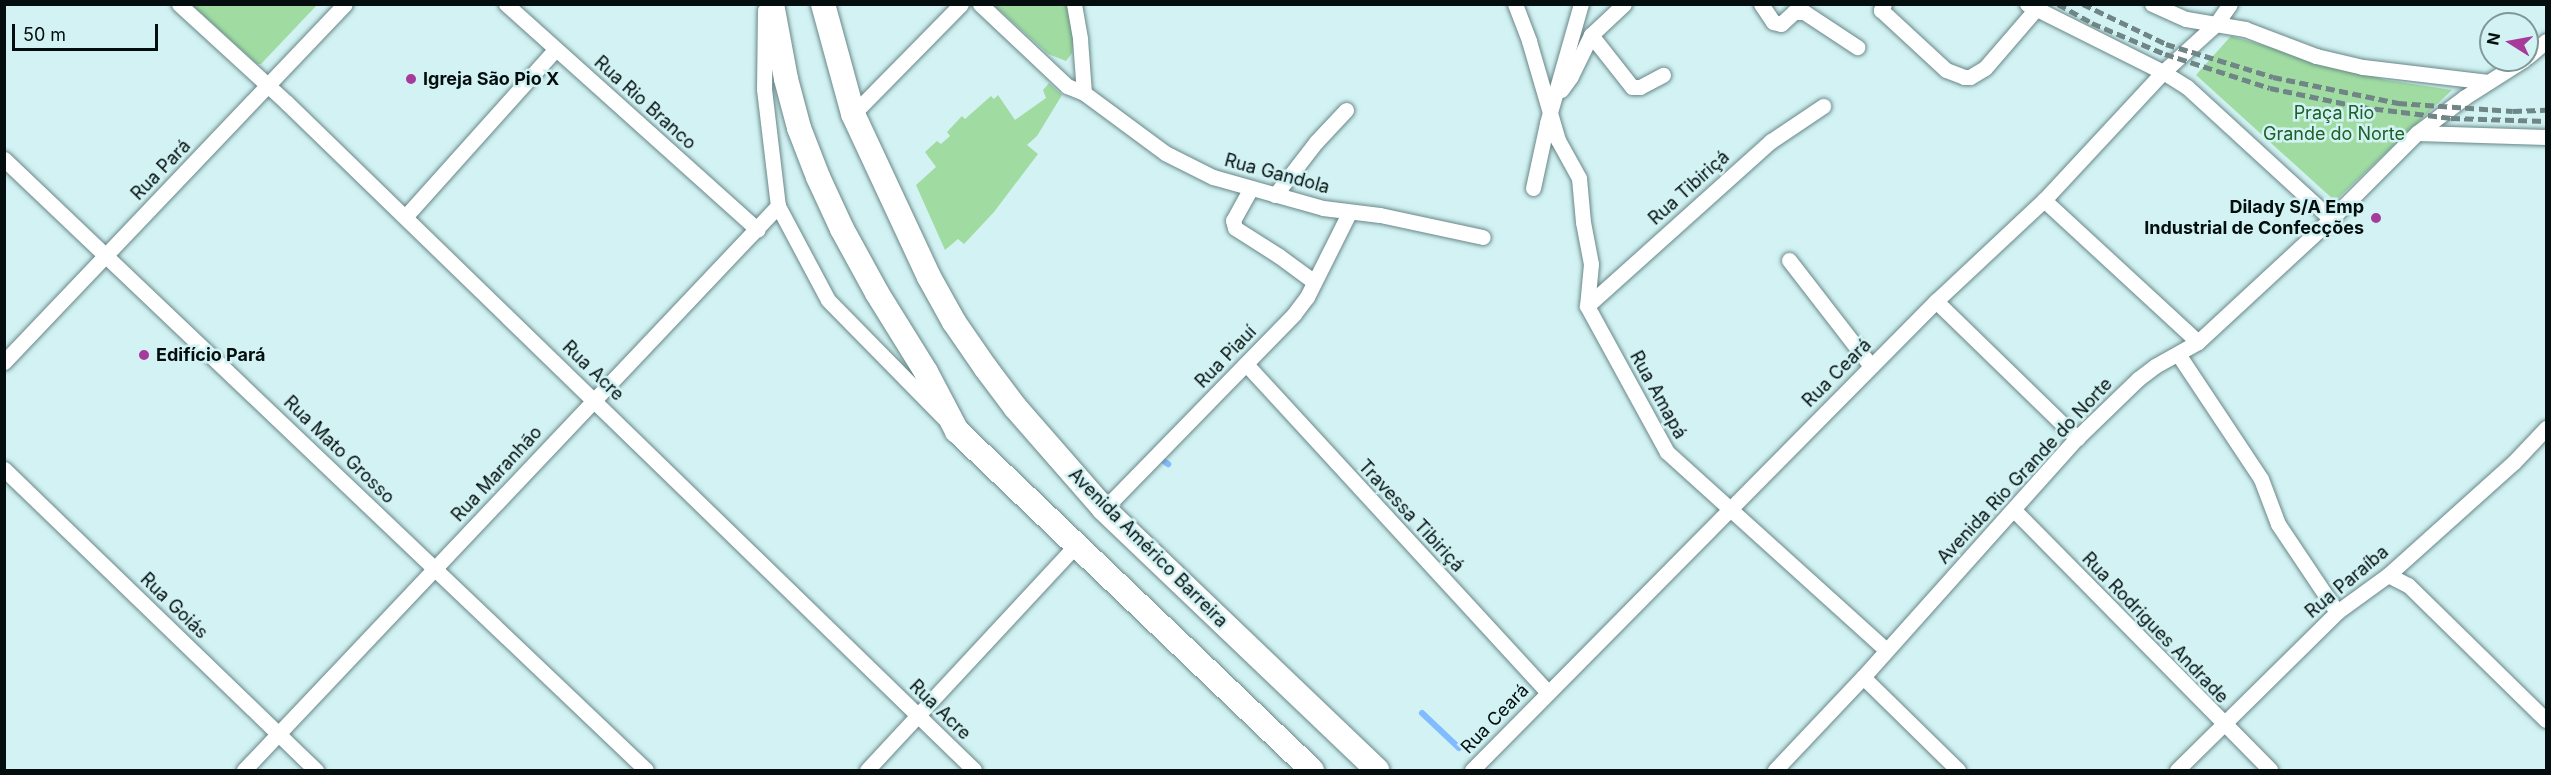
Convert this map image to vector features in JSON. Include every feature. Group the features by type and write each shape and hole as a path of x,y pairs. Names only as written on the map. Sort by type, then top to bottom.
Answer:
{"main road":[{"path":"772,4 791,98 818,177 876,293 926,372 957,431 1312,771"},
{"name":"Avenida Américo Barreira","path":"824,4 853,114 925,267 954,322 1015,407 1104,509 1377,771"}],"street":[{"name":"Rua Acre","path":"179,4 269,86 594,399 974,771"},
{"name":"Rua Pará","path":"4,362 345,4"},
{"name":"Rua Rio Branco","path":"506,4 758,230"},
{"path":"765,4 764,89 778,206 828,300 957,431"},
{"path":"853,114 961,4"},
{"name":"Rua Gandola","path":"980,4 1067,86 1084,93 1180,161 1213,177 1349,213 1380,215 1483,237"},
{"path":"1074,4 1080,39 1084,93"},
{"path":"1515,4 1529,41 1558,140 1580,178 1583,222 1591,264 1587,306"},
{"path":"1533,188 1550,115 1581,4"},
{"path":"1555,97 1571,76 1591,35 1624,4"},
{"path":"1761,4 1773,22 1781,24 1794,12 1804,12 1857,47"},
{"path":"2152,4 2186,19 2245,29 2316,56 2363,67 2488,82"},
{"name":"Rua Ceará","path":"1472,771 1730,507 1936,301 2044,200 2163,72 2216,24 2230,4"},
{"path":"1882,7 1946,70 1956,76 1970,77 1985,68 2031,7 2163,72 2187,87 2331,219"},
{"path":"1591,35 1632,87 1640,87 1663,75"},
{"path":"405,217 555,50"},
{"name":"Avenida Rio Grande do Norte","path":"1775,771 1863,677 2077,438 2138,379 2155,366 2198,342 2331,219 2417,133 2504,72"},
{"name":"Rua Tibiriçá","path":"1587,306 1771,141 1823,106"},
{"path":"1275,195 1316,142 1346,110"},
{"path":"2417,133 2547,137"},
{"name":"Rua Mato Grosso","path":"4,159 646,771"},
{"path":"1251,188 1233,220 1235,228 1280,256 1313,281"},
{"path":"2044,200 2198,342"},
{"name":"Rua Maranhão","path":"244,771 594,399 758,230 778,206"},
{"name":"Rua Piauí","path":"1104,509 1294,314 1307,297 1349,213"},
{"path":"1789,260 1871,366"},
{"path":"1936,301 2077,438"},
{"name":"Rua Amapá","path":"1587,306 1667,453 1730,507 1886,650"},
{"path":"2178,354 2261,479 2278,524 2337,612"},
{"name":"Travessa Tibiriçá","path":"1246,364 1548,692"},
{"name":"Rua Paraíba","path":"2176,771 2337,612 2388,574 2545,432"},
{"name":"Rua Goiás","path":"4,469 316,771"},
{"name":"Rua Rodrigues Andrade","path":"2014,510 2270,771"},
{"path":"867,771 1076,545"},
{"path":"2388,574 2408,585 2547,720"},
{"path":"1863,677 1958,771"}],"green space":[{"path":"192,5 317,5 261,64 257,64"},
{"path":"994,5 1068,5 1074,40 1072,53 1066,61 1048,54"},
{"name":"Praça Rio Grande do Norte","path":"2231,36 2386,80 2452,90 2335,201 2196,75"},
{"path":"1049,83 1062,95 1037,136 1027,145 1038,154 994,212 964,244 958,239 945,250 916,185 936,167 925,152 937,141 941,144 950,136 947,132 962,116 965,119 991,96 994,99 998,95 1015,120 1046,98 1043,90"}],"waterway":[{"path":"1161,459 1168,464"},
{"path":"1422,713 1459,748"}],"railway":[{"path":"2058,4 2092,23 2165,54 2270,88 2361,107 2451,118 2546,121"},
{"path":"2083,4 2166,44 2273,77 2398,103 2513,111 2546,110"}],"place":[{"name":"Igreja São Pio X","path":"411,79"},
{"name":"Dilady S/A Emp Industrial de Confecções","path":"2376,218"},
{"name":"Edifício Pará","path":"144,355"}]}
